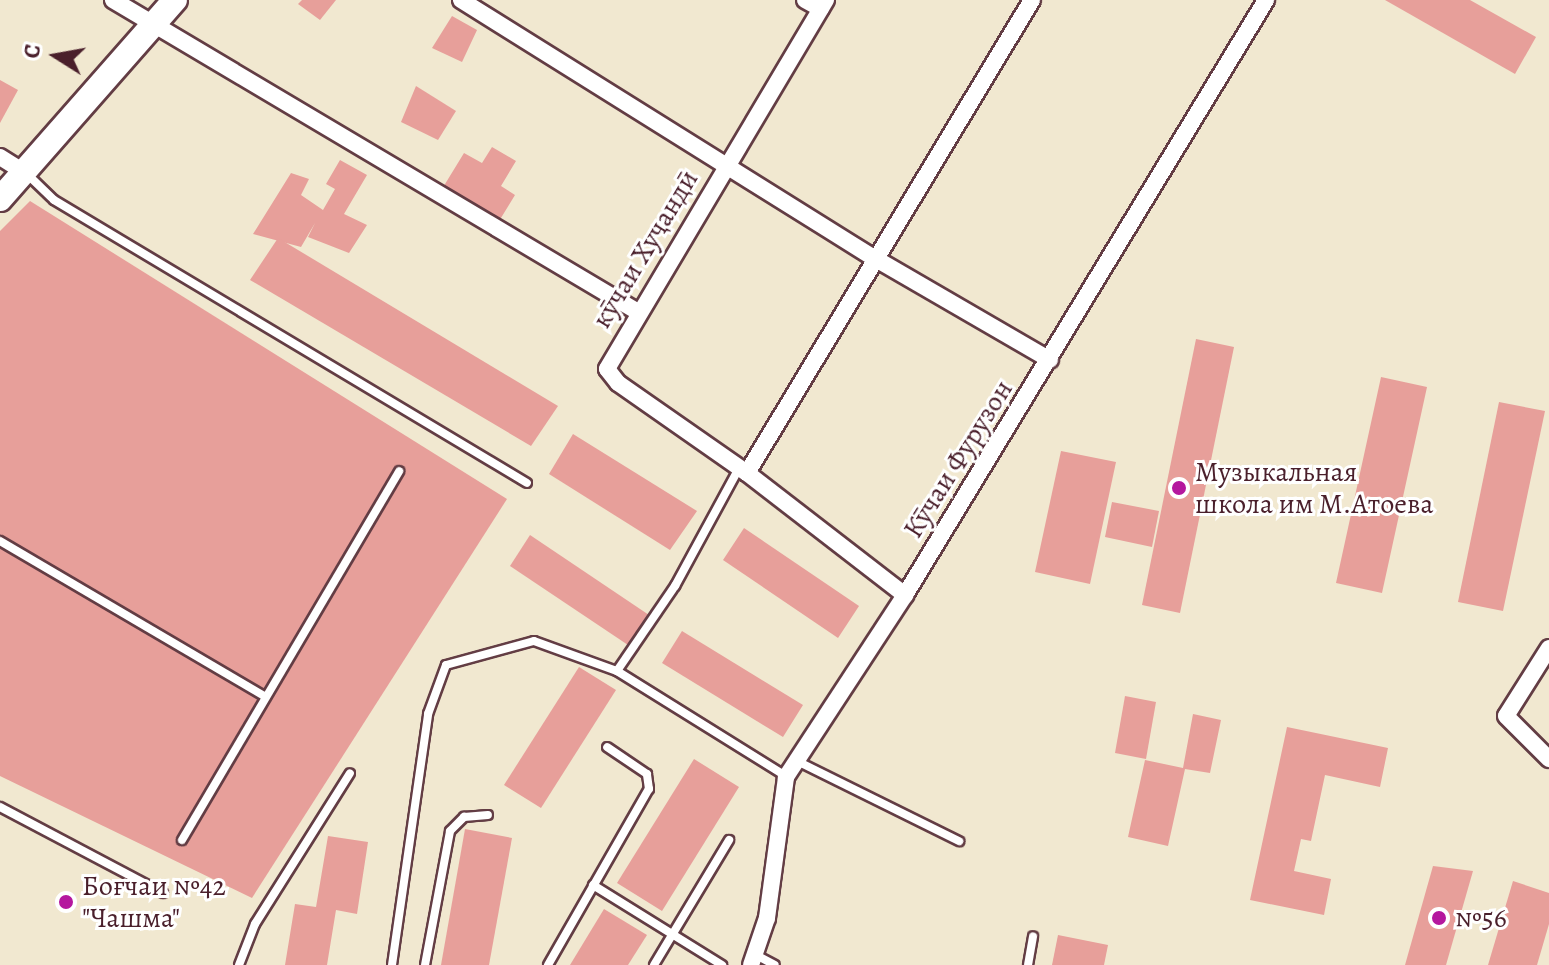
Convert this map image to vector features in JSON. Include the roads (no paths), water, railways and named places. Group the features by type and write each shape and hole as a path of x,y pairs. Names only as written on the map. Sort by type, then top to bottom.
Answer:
{"street":[{"path":"113,0 638,312"},
{"path":"0,199 175,0"},
{"path":"461,0 876,259 1050,360"},
{"path":"805,0 823,4"},
{"path":"743,471 876,259 1032,0"},
{"name":"Кӯчаи Фурузон","path":"754,960 767,918 786,777 905,595 1266,0"},
{"name":"кӯчаи Хуҷандӣ","path":"823,4 606,363 611,377 743,471 905,595"},
{"path":"0,157 26,173"},
{"path":"1549,648 1506,716 1549,759"}],"lane":[{"path":"26,173 54,200 527,483"},
{"path":"182,840 263,695 399,471"},
{"path":"617,671 675,586 743,471"},
{"path":"0,541 263,695"},
{"path":"392,965 428,714 446,665 534,641 617,671 786,777"},
{"path":"548,965 649,789 647,774 607,747"},
{"path":"796,760 959,841"},
{"path":"239,965 255,924 350,773"},
{"path":"0,807 163,893"},
{"path":"425,965 450,831 464,817 488,815"},
{"path":"654,965 729,840"},
{"path":"593,885 722,965"},
{"path":"1028,965 1033,936"},
{"path":"754,960 775,965"}],"place":[{"name":"Музыкальная школа им М.Атоева","path":"1179,488"},
{"name":"Боғчаи №42 \"Чашма\"","path":"66,902"},
{"name":"№56","path":"1439,918"}]}
